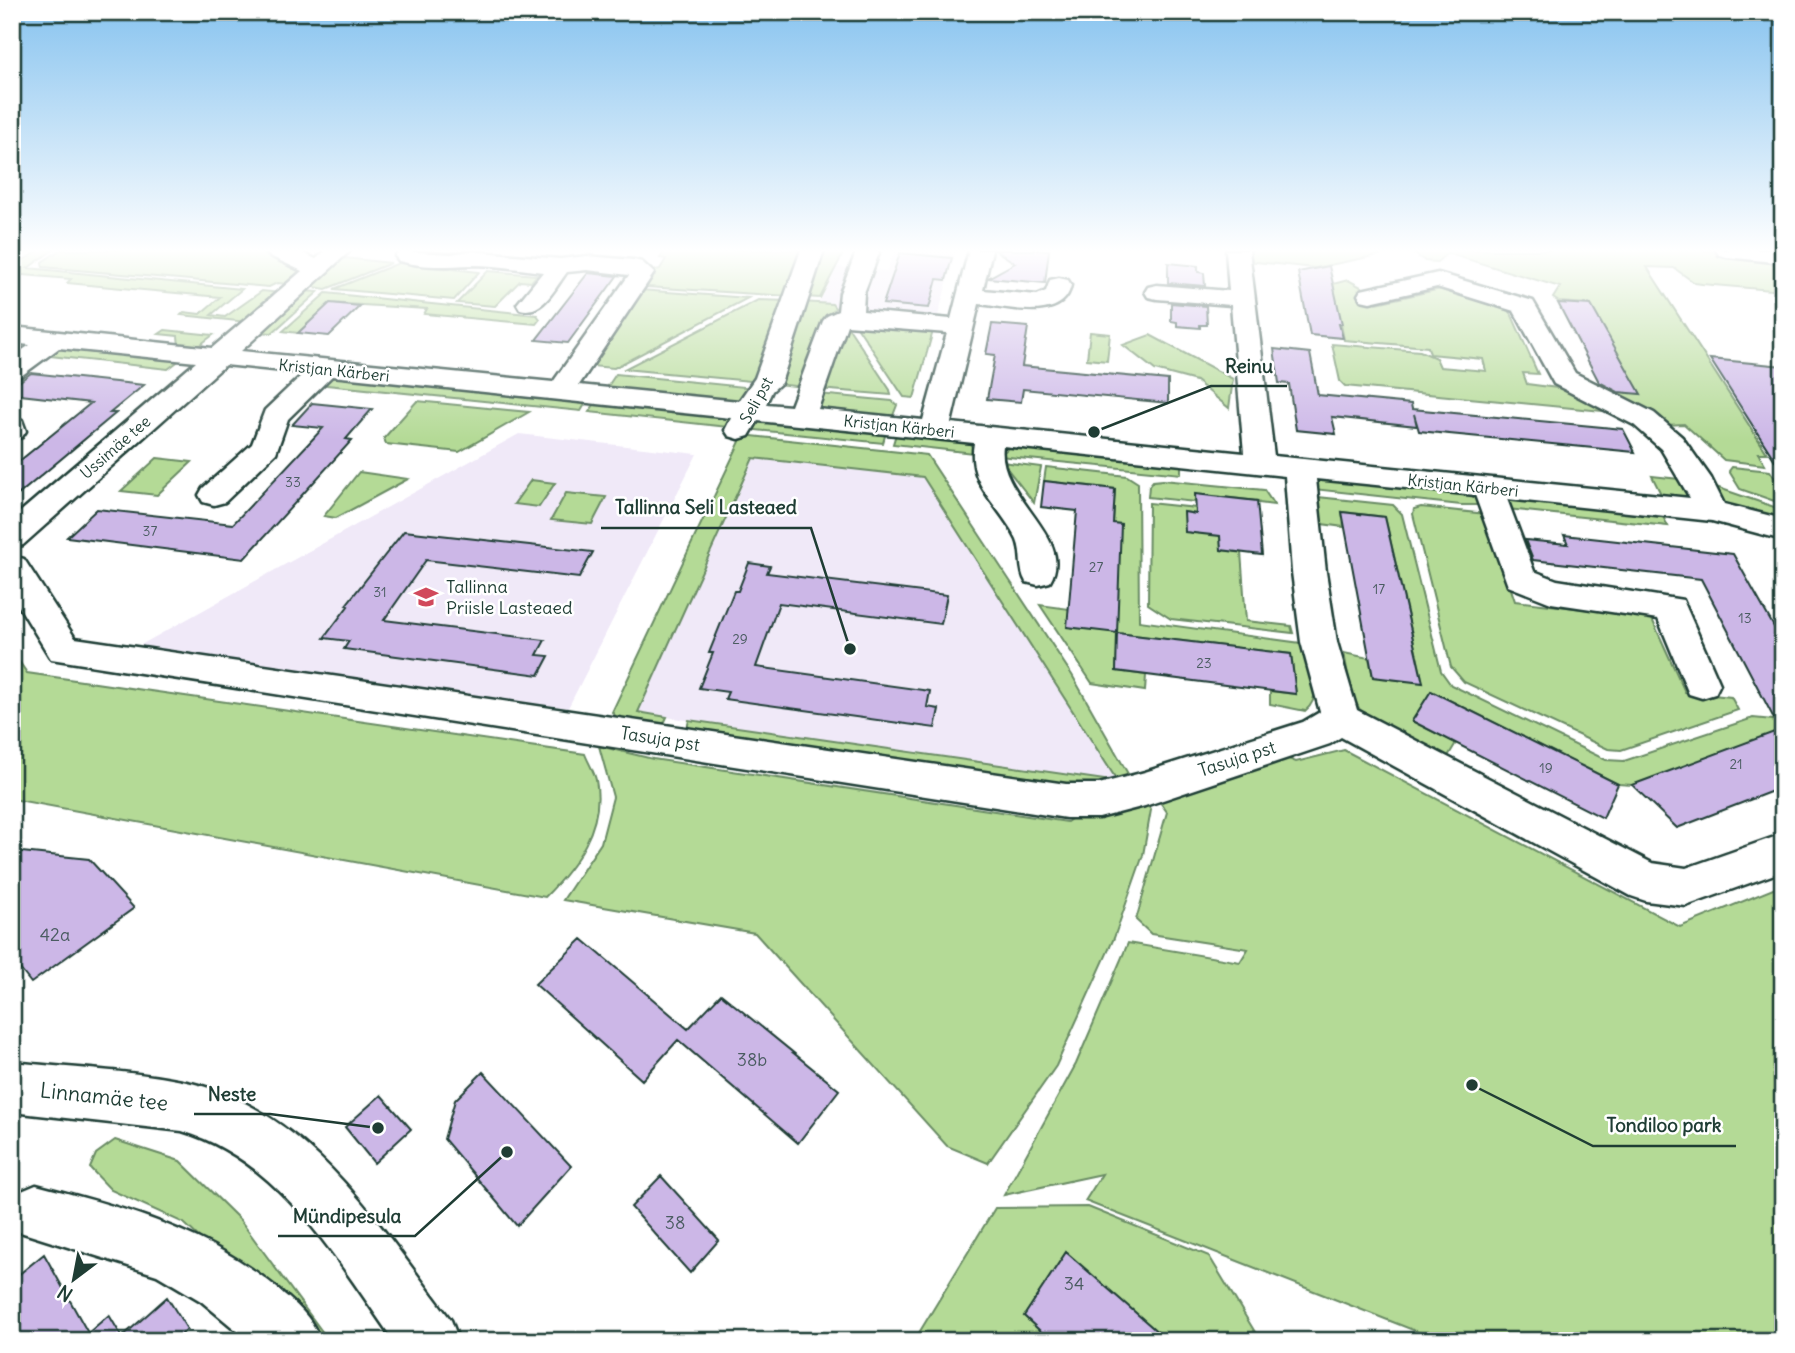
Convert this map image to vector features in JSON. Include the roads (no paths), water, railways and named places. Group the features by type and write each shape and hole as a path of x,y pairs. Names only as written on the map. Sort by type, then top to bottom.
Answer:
{"street":[{"name":"Ussimäe tee","path":"12,537 269,313"},
{"path":"561,392 614,313"},
{"name":"Seli pst","path":"744,421 761,386 767,383 791,313"},
{"path":"935,430 964,313"},
{"path":"1244,313 1260,464"},
{"path":"1528,313 1564,379 1644,419 1672,443 1696,478 1712,511"},
{"path":"801,416 836,321 850,316 961,327"},
{"name":"Kristjan Kärberi","path":"12,335 561,392 744,421 801,416 1712,511 1783,530"},
{"path":"12,370 54,339"},
{"path":"214,495 265,447 275,416 324,369"},
{"path":"990,436 987,457 992,481 1036,543 1041,559 1038,574"},
{"path":"1300,469 1309,572 1319,642 1341,719 1646,882 1686,887 1783,852"},
{"path":"1486,487 1520,578 1551,592 1671,609 1702,684"},
{"name":"Tasuja pst","path":"12,567 64,650 1066,801 1099,801 1145,789 1316,733 1341,719"},
{"name":"Linnamäe tee","path":"12,1087 182,1106 217,1116 272,1149 328,1203 430,1341"},
{"path":"36,1212 144,1242 195,1265 251,1303 292,1341"}],"place":[{"name":"Reinu","path":"1094,432"},
{"name":"Tallinna Priisle Lasteaed","path":"426,597"},
{"name":"Tallinna Seli Lasteaed","path":"850,649"},
{"name":"Tondiloo park","path":"1472,1085"},
{"name":"Neste","path":"378,1128"},
{"name":"Mündipesula","path":"507,1152"}]}
